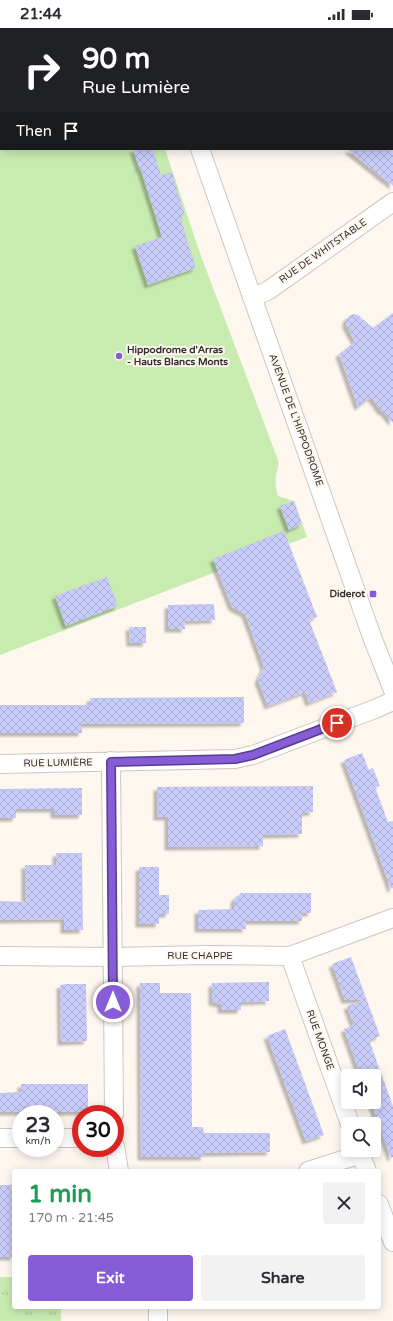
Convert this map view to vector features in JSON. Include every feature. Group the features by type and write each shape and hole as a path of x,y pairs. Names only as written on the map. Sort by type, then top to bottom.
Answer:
{"street":[{"name":"AVENUE DE L'HIPPODROME","path":"200,150 372,638 393,690"},
{"name":"RUE DE WHITSTABLE","path":"252,298 268,290 393,202"},
{"name":"RUE LUMIÈRE","path":"0,764 235,759 247,757 393,701"},
{"path":"111,762 114,1105"},
{"name":"RUE CHAPPE","path":"0,956 290,956 393,918"},
{"name":"RUE MONGE","path":"290,956 348,1117"},
{"path":"0,1138 12,1138"},
{"path":"117,1157 119,1169"},
{"path":"316,1169 362,1158"},
{"path":"381,1209 393,1242"},
{"path":"158,1309 158,1321"}],"green space":[{"name":"Hippodrome d'Arras - Hauts Blancs Monts","path":"0,150 165,150 201,256 278,460 276,489 278,496 294,501 307,537 0,655"},
{"path":"0,1277 12,1277 12,1309 61,1309 61,1321 0,1321"},
{"path":"0,1308 21,1309 21,1321 0,1321"}],"building":[{"path":"133,150 153,150 161,175 172,172 185,216 180,217 196,268 148,285 135,246 162,237"},
{"path":"348,150 393,150 393,186"},
{"path":"393,313 393,423 383,411 382,412 371,397 358,407 339,354 355,342 346,325 346,320 349,316 354,314 358,315 373,328"},
{"path":"294,501 302,524 289,530 280,506"},
{"path":"284,531 317,617 309,620 337,692 309,703 305,692 268,706 258,680 264,667 251,630 245,614 232,607 213,559"},
{"path":"107,577 118,606 66,626 55,596"},
{"path":"214,604 215,620 184,621 185,629 168,629 168,605"},
{"path":"129,627 146,627 146,643 130,643"},
{"path":"244,697 244,723 82,724 82,733 0,733 0,705 90,705 90,698"},
{"path":"362,753 369,770 373,768 380,786 375,787 388,822 393,821 393,888 391,889 344,760"},
{"path":"313,786 313,812 302,813 302,834 263,835 263,846 168,847 168,817 157,817 157,787"},
{"path":"82,788 82,815 54,815 54,809 16,809 16,818 0,818 0,789"},
{"path":"56,853 82,853 83,930 64,930 64,919 0,920 0,901 25,902 25,865 56,865"},
{"path":"139,867 159,867 159,895 169,895 169,914 159,914 159,924 139,924"},
{"path":"241,893 311,893 311,913 302,913 302,921 245,921 246,929 198,929 198,910 234,909 234,899"},
{"path":"351,957 380,1036 369,1040 380,1069 358,1069 344,1029 354,1025 347,1006 364,1000 345,1000 332,964"},
{"path":"269,982 269,1001 241,1002 241,1010 221,1010 221,1004 212,1002 212,983"},
{"path":"140,983 160,983 160,993 191,993 192,1127 203,1127 204,1133 270,1133 270,1152 204,1153 204,1157 141,1157"},
{"path":"86,984 87,1041 61,1042 60,985"},
{"path":"285,1029 324,1135 306,1141 267,1036"},
{"path":"381,1073 393,1106 393,1157 391,1158 381,1130 381,1117 376,1117 374,1109 381,1109"},
{"path":"21,1084 88,1084 88,1105 72,1105 72,1112 64,1112 64,1105 12,1105 12,1112 0,1112 0,1093 21,1092"},
{"path":"0,1185 12,1185 12,1257 0,1257"}],"place":[{"name":"Hippodrome d'Arras - Hauts Blancs Monts","path":"119,356"},
{"name":"Diderot","path":"373,594"}],"route":[{"path":"113,1002 111,762 235,759 247,757 337,723"}]}
